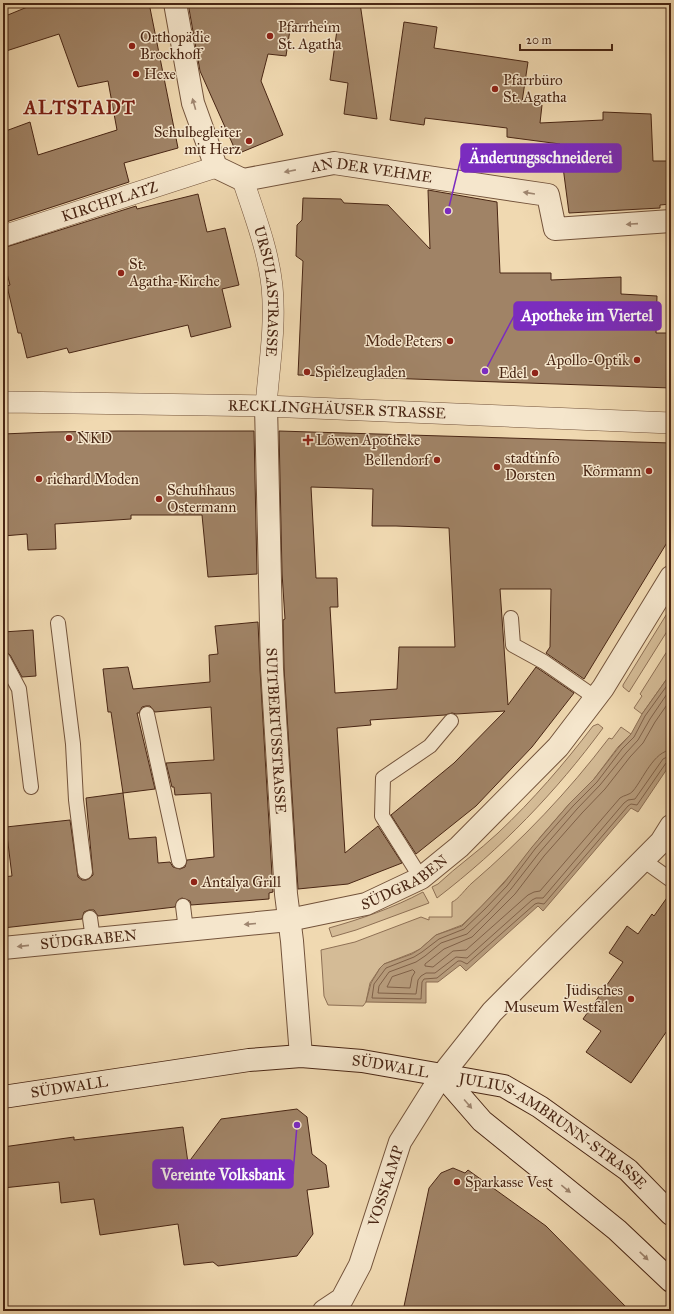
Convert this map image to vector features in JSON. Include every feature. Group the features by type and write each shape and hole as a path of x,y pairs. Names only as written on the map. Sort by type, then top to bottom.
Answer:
{"street":[{"path":"175,3 193,103 216,167 243,180"},
{"name":"AN DER VEHME","path":"243,180 334,163 548,195 556,229 671,221"},
{"name":"KIRCHPLATZ","path":"3,236 216,167"},
{"name":"URSULASTRASSE","path":"243,180 267,255 272,286 273,322 266,406"},
{"name":"RECKLINGHÄUSER STRASSE","path":"5,397 671,422"},
{"name":"SUITBERTUSSTRASSE","path":"266,406 272,669 286,894 297,993 301,1056"},
{"name":"SÜDGRABEN","path":"3,948 92,928 186,930 289,920 366,904 421,878 459,848 558,747 604,688 671,577"},
{"name":"SÜDWALL","path":"3,1097 249,1060 301,1056 362,1061 442,1075 492,1012 661,842 671,826"},
{"name":"JULIUS-AMBRUNN-STRASSE","path":"442,1075 504,1086 534,1104 628,1170 671,1214"},
{"name":"JULIUS-AMBRUNN-STRASSE","path":"442,1075 482,1121 618,1230 671,1281"},
{"name":"VOSSKAMP","path":"336,1308 360,1265 400,1142 442,1075"}],"lane":[{"path":"511,618 513,645 544,662 596,698"},
{"path":"58,624 73,744 76,800 85,872"},
{"path":"3,660 19,689 31,787"},
{"path":"147,714 178,861"},
{"path":"421,878 382,816 383,778 430,746 451,721"},
{"path":"643,860 671,880"},
{"path":"183,906 186,930"}],"shaded area":[{"path":"671,607 671,625 629,692 623,687 623,685"},
{"path":"671,645 671,673 642,714 634,708 642,696 640,694"},
{"path":"598,724 603,728 547,797 505,840 437,898 432,887 438,884 483,846 524,808 593,726"},
{"path":"621,727 631,734 618,747 594,779 570,803 542,835 514,871 482,906 462,925 436,935 420,949 412,953 384,964 370,983 366,1002 363,1006 328,1005 324,996 321,950 355,942 421,917 429,920 429,917 452,917 452,902 457,899 527,832 561,796 609,738 612,739"},
{"path":"423,892 429,903 356,930 332,937 329,928 377,913"}],"water":[{"path":"671,673 671,763 638,812 631,808 543,911 538,906 466,971 460,965 438,982 426,982 426,1003 366,1002 371,983 384,964 412,954 436,935 462,926 504,883 532,847 570,803 594,779 631,734 642,714"}],"building":[{"path":"37,3 149,3 178,148 124,163 129,182 3,223 3,132 30,122 38,155 117,130 108,81 78,87 59,34 3,52 3,17"},
{"path":"188,3 360,3 377,119 344,114 348,83 330,80 337,30 291,23 286,56 268,54 261,81 283,135 237,154 200,71"},
{"path":"404,22 437,27 434,48 528,62 522,102 542,105 540,123 603,120 603,112 651,114 653,161 671,161 671,204 660,205 660,208 569,213 560,144 507,137 507,128 425,118 424,125 390,120"},
{"path":"428,190 497,202 500,273 551,273 551,280 621,277 621,294 657,296 656,333 671,333 671,388 298,375 303,261 296,256 297,225 302,220 303,198 341,199 344,203 388,205 430,249"},
{"name":"St. Agatha-Kirche","path":"198,194 207,232 225,228 239,285 222,289 231,327 191,337 188,325 69,353 67,348 27,358 21,333 18,333 7,286 10,285 3,258 3,248 136,206 137,209"},
{"path":"118,431 254,431 257,574 208,577 202,515 131,515 131,519 55,524 56,549 28,550 27,534 3,536 3,434"},
{"path":"279,431 671,443 671,536 584,679 546,653 550,647 551,589 500,589 508,705 536,667 574,693 532,747 476,806 416,854 391,815 454,763 505,711 452,713 445,715 370,720 371,725 337,728 345,853 378,826 402,863 348,884 298,889 284,668 283,620 285,619 282,573","holes":["311,487 373,489 372,526 449,528 455,647 399,647 397,689 335,693 330,607 338,607 337,578 316,578"]},
{"path":"258,622 273,892 269,893 269,899 191,905 190,901 182,898 178,900 175,907 98,916 94,910 89,910 84,912 82,919 3,928 3,877 12,876 6,827 70,820 78,877 82,880 86,880 93,875 86,798 123,793 111,712 108,712 103,669 128,667 133,689 210,682 209,655 218,654 215,626","holes":["146,706 150,706 155,712 211,707 214,760 166,763 172,787 174,787 175,795 211,793 214,857 187,860 185,867 180,869 173,867 170,862 158,863 156,837 129,839 123,793 155,789 137,713 139,713 142,707"]},
{"path":"33,630 36,676 22,677 10,655 3,651 3,632"},
{"name":"Jüdisches Museum Westfalen","path":"671,892 671,1025 631,1083 586,1052 601,1031 583,1019 623,962 609,953 627,926 638,934 652,914 654,916"},
{"path":"297,1109 307,1117 312,1154 326,1165 329,1187 307,1190 313,1234 297,1256 218,1266 213,1262 184,1265 178,1224 100,1235 94,1199 61,1203 59,1182 3,1188 3,1147 74,1137 74,1140 183,1127 188,1163 221,1119"},
{"path":"453,1168 465,1173 468,1170 546,1226 630,1311 403,1311 429,1188 441,1173"}],"place":[{"name":"Pfarrheim St. Agatha","path":"270,36"},
{"name":"Orthopädie Brockhoff","path":"132,46"},
{"name":"Hexe","path":"136,74"},
{"name":"Pfarrbüro St. Agatha","path":"495,89"},
{"name":"Schulbegleiter mit Herz","path":"249,141"},
{"name":"Änderungsschneiderei","path":"448,211"},
{"name":"St. Agatha-Kirche","path":"121,273"},
{"name":"Mode Peters","path":"450,341"},
{"name":"Apollo-Optik","path":"637,360"},
{"name":"Apotheke im Viertel","path":"485,371"},
{"name":"Spielzeugladen","path":"307,372"},
{"name":"Edel","path":"535,373"},
{"name":"NKD","path":"69,438"},
{"name":"Löwen Apotheke","path":"308,440"},
{"name":"Bellendorf","path":"437,460"},
{"name":"stadtinfo Dorsten","path":"497,467"},
{"name":"Körmann","path":"649,471"},
{"name":"richard Moden","path":"39,479"},
{"name":"Schuhhaus Ostermann","path":"159,499"},
{"name":"Antalya Grill","path":"194,882"},
{"name":"Jüdisches Museum Westfalen","path":"631,999"},
{"name":"Vereinte Volksbank","path":"297,1125"},
{"name":"Sparkasse Vest","path":"457,1182"}],"district":[{"name":"ALTSTADT","path":"80,107"}]}
